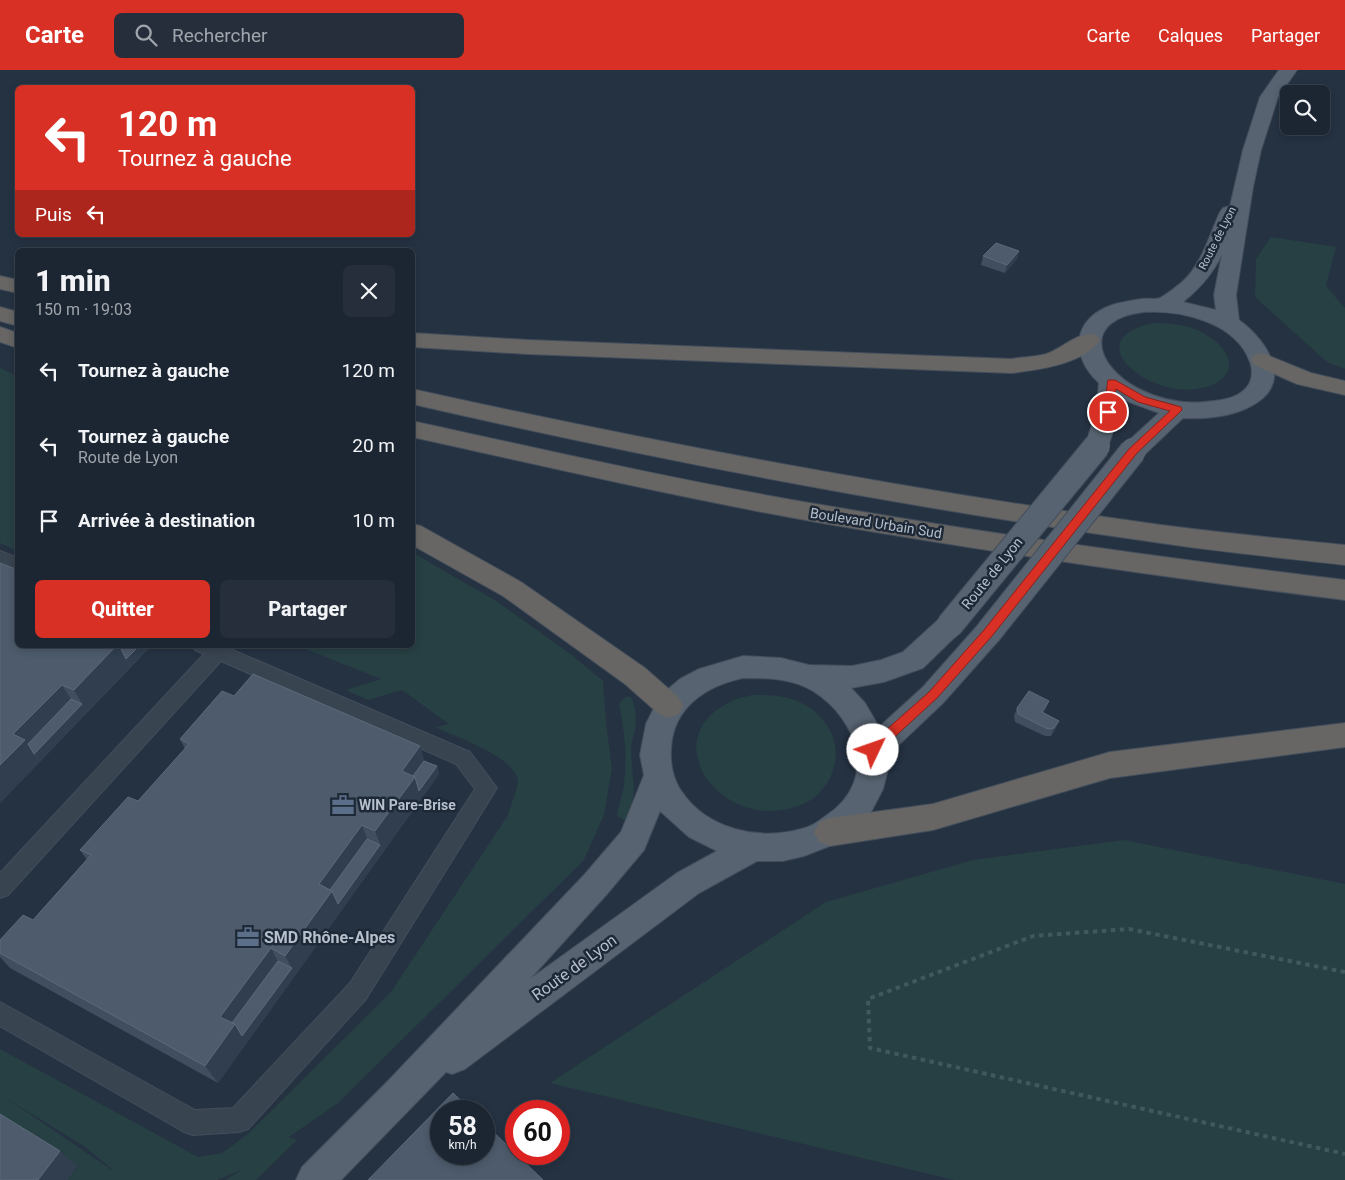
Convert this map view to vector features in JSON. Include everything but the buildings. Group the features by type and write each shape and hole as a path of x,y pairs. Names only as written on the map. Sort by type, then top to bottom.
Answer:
{"highway":[{"path":"0,264 15,268"},
{"path":"0,282 15,286"},
{"path":"0,314 15,318"},
{"path":"0,334 15,340"},
{"path":"415,340 528,347 1011,366 1049,361 1066,354 1089,340"},
{"path":"1262,360 1305,379 1345,388"},
{"path":"415,397 539,426 843,484 1162,534 1345,555"},
{"name":"Boulevard Urbain Sud","path":"415,430 626,476 820,514 1142,565 1345,590"},
{"path":"415,535 512,589 635,676 669,706"},
{"path":"830,832 933,817 1110,765 1345,735"}],"main road":[{"name":"Route de Lyon","path":"1228,324 1225,295 1243,186 1269,97 1288,70"},
{"name":"Route de Lyon","path":"1164,305 1191,285 1206,265 1243,186"},
{"path":"1164,305 1201,312 1228,324 1244,335 1255,347 1262,360 1263,378 1254,394 1235,405 1208,411 1177,410 1130,395 1112,383 1098,368 1090,354 1089,340 1097,324 1113,312 1136,306 1164,305"},
{"name":"Route de Lyon","path":"803,674 852,678 884,671 913,660 949,626 1097,446 1108,412 1112,383"},
{"path":"873,750 933,695 988,633 1133,451 1177,410"},
{"path":"743,667 774,667 803,674 829,686 850,704 865,726 873,750 871,781 856,810 830,832 807,843 780,847 752,847 720,838 692,823 670,801 658,776 654,752 658,728 669,706 689,687 714,674 743,667"},
{"name":"Route de Lyon","path":"315,1180 400,1095 596,884 633,840 658,776"},
{"name":"Route de Lyon","path":"400,1095 688,884 752,847"}],"lane":[{"path":"0,558 15,564"},
{"path":"0,888 210,648 463,758 487,788 358,991 239,1120 193,1124 0,1013"}],"path":[{"path":"1345,972 1129,929 1033,936 868,999 870,1048 1345,1154"}],"green space":[{"path":"1271,237 1336,247 1326,286 1345,308 1345,369 1327,362 1255,297 1256,259"},
{"path":"1153,323 1182,325 1195,329 1219,344 1229,361 1229,368 1225,376 1219,382 1209,386 1196,389 1177,389 1141,376 1128,365 1120,353 1121,342 1131,331"},
{"path":"0,368 15,375 15,550 0,543"},
{"path":"415,554 498,602 573,656 603,681 612,768 604,815 584,860 338,1103 289,1137 297,1140 256,1180 225,1180 243,1169 217,1180 68,1180 78,1167 0,1120 0,1049 198,1157 222,1153 248,1134 391,992 508,815 518,781 507,763 483,748 435,727 449,724 402,690 368,700 346,690 381,679 304,648 415,648","holes":["6,1098 85,1147 112,1170"]},
{"path":"752,695 780,696 797,701 811,709 830,730 835,743 836,757 827,784 812,799 796,807 782,810 757,810 735,803 717,790 704,773 697,754 698,735 709,717 732,701"},
{"path":"626,696 632,698 636,721 631,748 634,785 632,803 630,812 625,820 618,817 617,814 623,791 626,758 619,704"},
{"path":"1124,840 1345,884 1345,1180 954,1180 550,1083 826,902 973,860"}],"place":[{"name":"WIN Pare-Brise","path":"343,805"},
{"name":"SMD Rhône-Alpes","path":"248,937"}],"route":[{"path":"873,750 933,695 988,633 1133,451 1177,410 1153,404 1130,395 1112,383 1108,412"}]}
